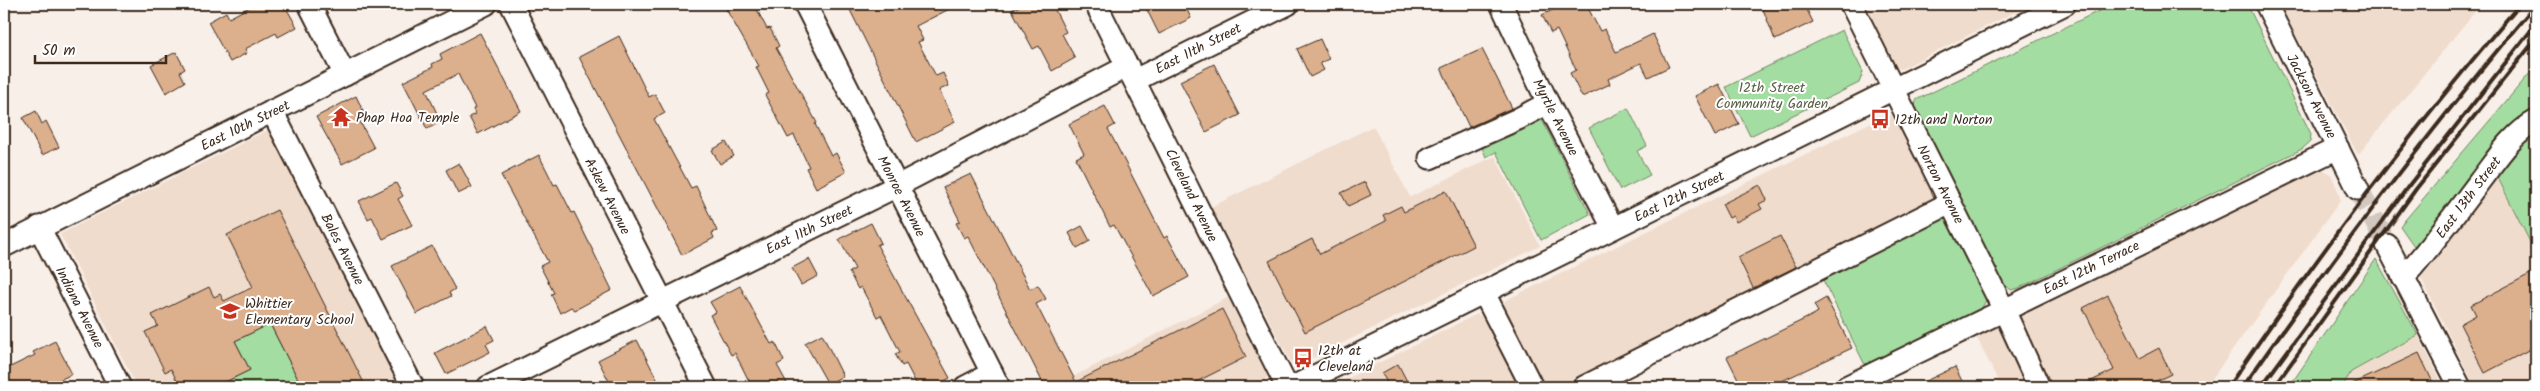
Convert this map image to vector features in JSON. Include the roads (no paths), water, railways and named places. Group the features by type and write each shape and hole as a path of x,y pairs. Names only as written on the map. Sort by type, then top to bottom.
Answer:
{"street":[{"path":"309,4 345,75"},
{"name":"East 10th Street","path":"4,246 486,4"},
{"name":"Askew Avenue","path":"512,4 706,387"},
{"name":"Monroe Avenue","path":"805,4 996,380"},
{"name":"Cleveland Avenue","path":"1096,4 1287,387"},
{"name":"East 11th Street","path":"488,387 661,300 1131,73 1255,11 1288,4"},
{"name":"Myrtle Avenue","path":"1501,4 1548,104 1613,228"},
{"name":"Norton Avenue","path":"1851,4 2004,310 2038,387"},
{"name":"East 12th Street","path":"1293,387 2065,4"},
{"name":"Jackson Avenue","path":"2266,4 2358,189"},
{"path":"1430,158 1548,104"},
{"name":"Bales Avenue","path":"272,111 413,387"},
{"name":"East 13th Street","path":"2403,278 2422,257 2507,146 2526,126 2536,121"},
{"name":"East 12th Terrace","path":"1846,387 2338,148"},
{"path":"1584,387 1950,203"},
{"name":"Indiana Avenue","path":"39,227 120,387"},
{"path":"2387,245 2460,387"},
{"path":"1484,292 1532,387"},
{"path":"965,387 996,380"}],"tunnel":[{"path":"2358,189 2387,245"}],"railway":[{"path":"2228,387 2368,191 2443,96 2520,4"},
{"path":"2243,387 2385,192 2459,97 2536,4"},
{"path":"2261,387 2410,184 2536,24"},
{"path":"2274,387 2416,189 2536,39"}],"place":[{"name":"Phap Hoa Temple","path":"341,117"},
{"name":"12th and Norton","path":"1880,119"},
{"name":"Whittier Elementary School","path":"230,311"},
{"name":"12th at Cleveland","path":"1303,358"}],"park label":[{"name":"12th Street Community Garden","path":"1772,95"}]}
